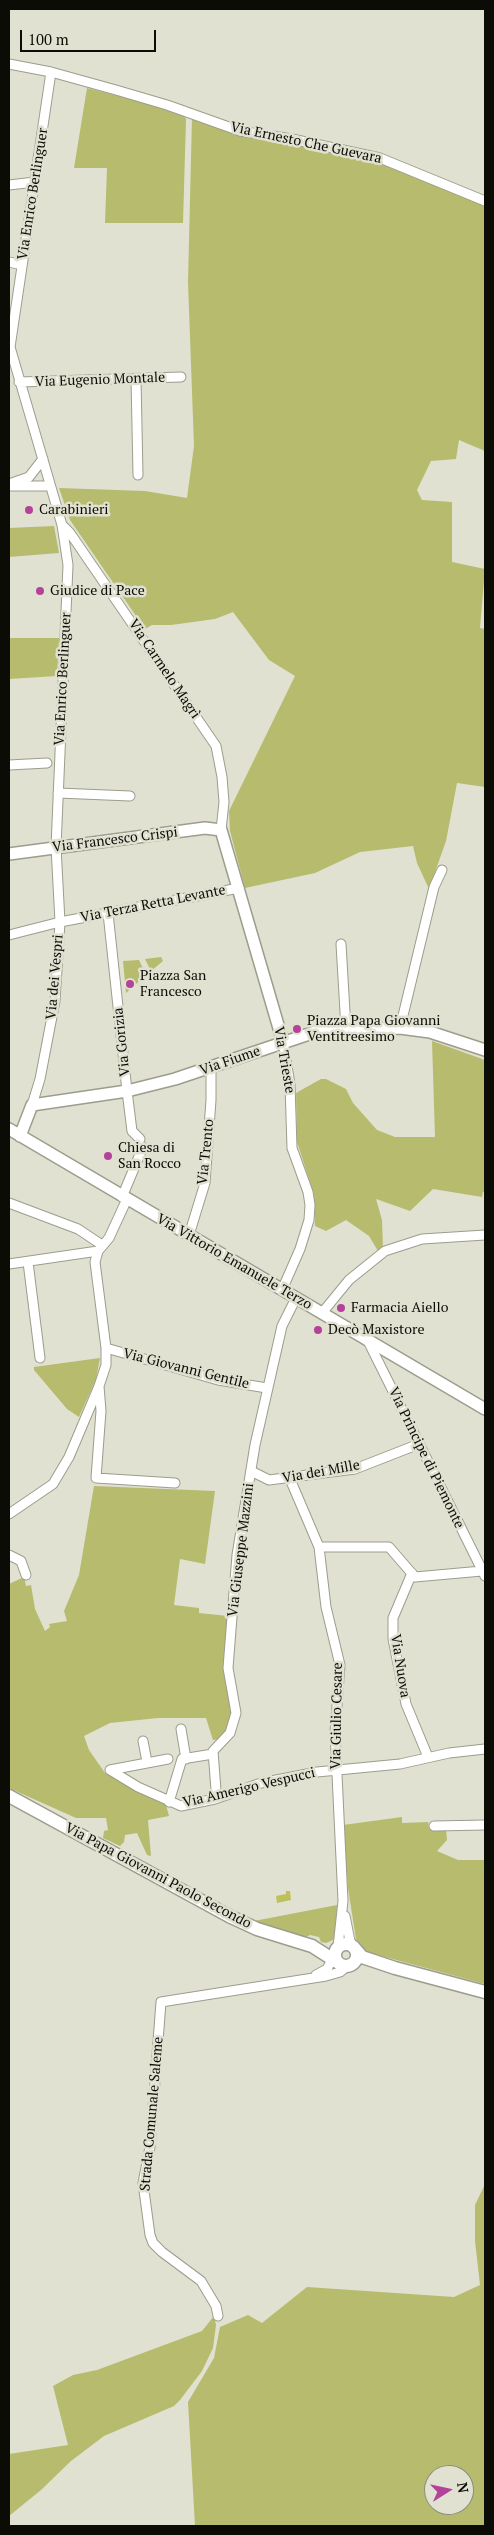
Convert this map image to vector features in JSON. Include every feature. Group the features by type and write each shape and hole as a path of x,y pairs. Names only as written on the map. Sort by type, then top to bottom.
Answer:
{"main road":[{"name":"Via Papa Giovanni Paolo Secondo","path":"9,1796 229,1916 257,1928 344,1956 362,1957 395,1968 485,1992"}],"street":[{"name":"Via Ernesto Che Guevara","path":"9,64 51,72 167,105 240,131 292,139 380,158 485,201"},
{"name":"Via Enrico Berlinguer","path":"51,72 10,347 62,525 68,565 56,847"},
{"path":"9,185 35,182"},
{"path":"9,262 22,265"},
{"name":"Via Eugenio Montale","path":"19,382 181,377"},
{"path":"136,379 138,475"},
{"path":"9,485 29,477 43,459"},
{"path":"9,485 50,486"},
{"name":"Via Carmelo Magrì","path":"62,525 70,533 216,746 222,777 224,802 221,830"},
{"path":"9,765 47,763"},
{"path":"58,793 130,796"},
{"name":"Via Francesco Crispi","path":"9,854 205,828 221,830"},
{"name":"Via Trieste","path":"221,830 283,1042 290,1084 292,1148 308,1192 310,1205 309,1220 300,1249 282,1290"},
{"name":"Via dei Vespri","path":"32,1105 40,1079 55,1001 60,922 56,847"},
{"path":"400,1028 434,888 442,870"},
{"name":"Via Terza Retta Levante","path":"9,935 60,922 239,888"},
{"name":"Via Gorizia","path":"100,1248 109,1238 141,1143 132,1131 108,913"},
{"path":"340,944 346,1028"},
{"name":"Via Fiume","path":"32,1105 127,1091 175,1079 314,1032 346,1028 400,1028 430,1032 485,1050"},
{"name":"Via Trento","path":"189,1235 205,1183 211,1067"},
{"path":"20,1136 32,1105"},
{"name":"Via Vittorio Emanuele Terzo","path":"9,1129 485,1409"},
{"path":"9,1204 78,1229 100,1248"},
{"path":"322,1314 349,1280 385,1251 422,1238 485,1234"},
{"path":"9,1264 100,1248"},
{"path":"9,1514 53,1484 69,1457 99,1386 106,1365 106,1348 95,1262 100,1248"},
{"path":"28,1262 40,1358"},
{"name":"Via Giuseppe Mazzini","path":"213,1754 216,1746 230,1733 236,1713 228,1668 237,1555 250,1471 267,1388 282,1326 296,1298"},
{"name":"Via Principe di Piemonte","path":"368,1340 484,1574"},
{"name":"Via Giovanni Gentile","path":"106,1348 218,1380 267,1388"},
{"path":"99,1386 101,1411 96,1478 175,1483"},
{"name":"Via dei Mille","path":"250,1471 269,1480 290,1479 355,1469 419,1444"},
{"name":"Via Giulio Cesare","path":"290,1479 319,1547 326,1607 340,1665 335,1732 344,1956"},
{"path":"319,1547 389,1547 415,1578 484,1574"},
{"path":"9,1555 22,1561 26,1575"},
{"name":"Via Nuova","path":"412,1574 393,1618 393,1639 406,1704 428,1757"},
{"path":"181,1729 186,1758"},
{"path":"143,1741 147,1762 168,1759"},
{"name":"Via Amerigo Vespucci","path":"147,1762 110,1770 138,1787 181,1806 215,1799 261,1783 316,1772 400,1764 428,1757 485,1749"},
{"path":"169,1802 182,1759 213,1754 215,1799"},
{"path":"434,1826 485,1825"},
{"path":"314,1976 340,1972 344,1956"},
{"path":"314,1976 344,1956"},
{"name":"Strada Comunale Saleme","path":"218,2316 216,2306 201,2281 162,2252 153,2243 150,2235 143,2183 150,2147 161,2002 314,1976"}],"green space":[{"path":"87,88 181,112 186,119 183,223 105,223 107,168 74,168"},
{"path":"192,117 239,133 379,160 485,204 485,451 459,440 456,459 431,461 417,490 422,500 452,502 452,562 485,569 480,628 485,629 485,787 457,783 446,841 429,889 417,863 413,846 360,852 315,873 245,888 230,831 229,811 295,676 269,660 233,612 215,619 171,625 152,625 145,629 70,520 59,488 145,491 187,498 194,446 188,282"},
{"path":"54,526 59,553 9,557 9,528"},
{"path":"9,638 59,638 57,676 9,679"},
{"path":"161,957 163,961 151,971 145,959"},
{"path":"139,960 146,975 126,993 123,961"},
{"path":"432,1041 485,1060 485,1192 483,1192 482,1197 433,1189 410,1211 376,1199 382,1220 383,1248 378,1251 369,1236 346,1220 326,1231 315,1226 314,1194 297,1142 296,1093 321,1079 326,1079 346,1089 353,1103 377,1130 395,1137 435,1137"},
{"path":"100,1358 96,1379 79,1417 67,1409 34,1370 34,1367"},
{"path":"94,1486 215,1491 205,1564 180,1559 174,1605 199,1608 199,1613 228,1616 226,1668 232,1706 232,1725 222,1739 213,1740 206,1718 158,1718 110,1723 84,1736 89,1750 105,1773 166,1805 169,1816 148,1820 151,1856 147,1855 137,1833 125,1835 124,1842 120,1846 103,1838 104,1831 108,1830 106,1818 76,1818 9,1788 9,1584 24,1577 26,1586 31,1585 35,1609 45,1631 50,1627 49,1624 67,1621 64,1611 79,1575"},
{"path":"402,1817 402,1823 428,1822 429,1829 446,1829 447,1840 437,1851 458,1860 485,1860 485,1984 367,1952 356,1939 348,1888 343,1825"},
{"path":"337,1905 336,1933 333,1940 326,1943 321,1942 319,1937 310,1935 304,1938 254,1921"},
{"path":"485,2184 485,2526 195,2526 188,2402 214,2358 220,2327 248,2315 262,2323 307,2287 454,2297 480,2285 475,2241 475,2205"},
{"path":"214,2316 216,2325 213,2348 202,2371 174,2406 104,2436 71,2461 41,2490 9,2516 9,2454 68,2445 53,2386 73,2375 97,2370 202,2331"}],"shaded area":[{"path":"286,1891 290,1891 291,1900 277,1903 276,1896 286,1894"}],"place":[{"name":"Carabinieri","path":"29,510"},
{"name":"Giudice di Pace","path":"40,591"},
{"name":"Piazza San Francesco","path":"130,984"},
{"name":"Piazza Papa Giovanni Ventitreesimo","path":"297,1029"},
{"name":"Chiesa di San Rocco","path":"108,1156"},
{"name":"Farmacia Aiello","path":"341,1308"},
{"name":"Decò Maxistore","path":"318,1330"}]}
